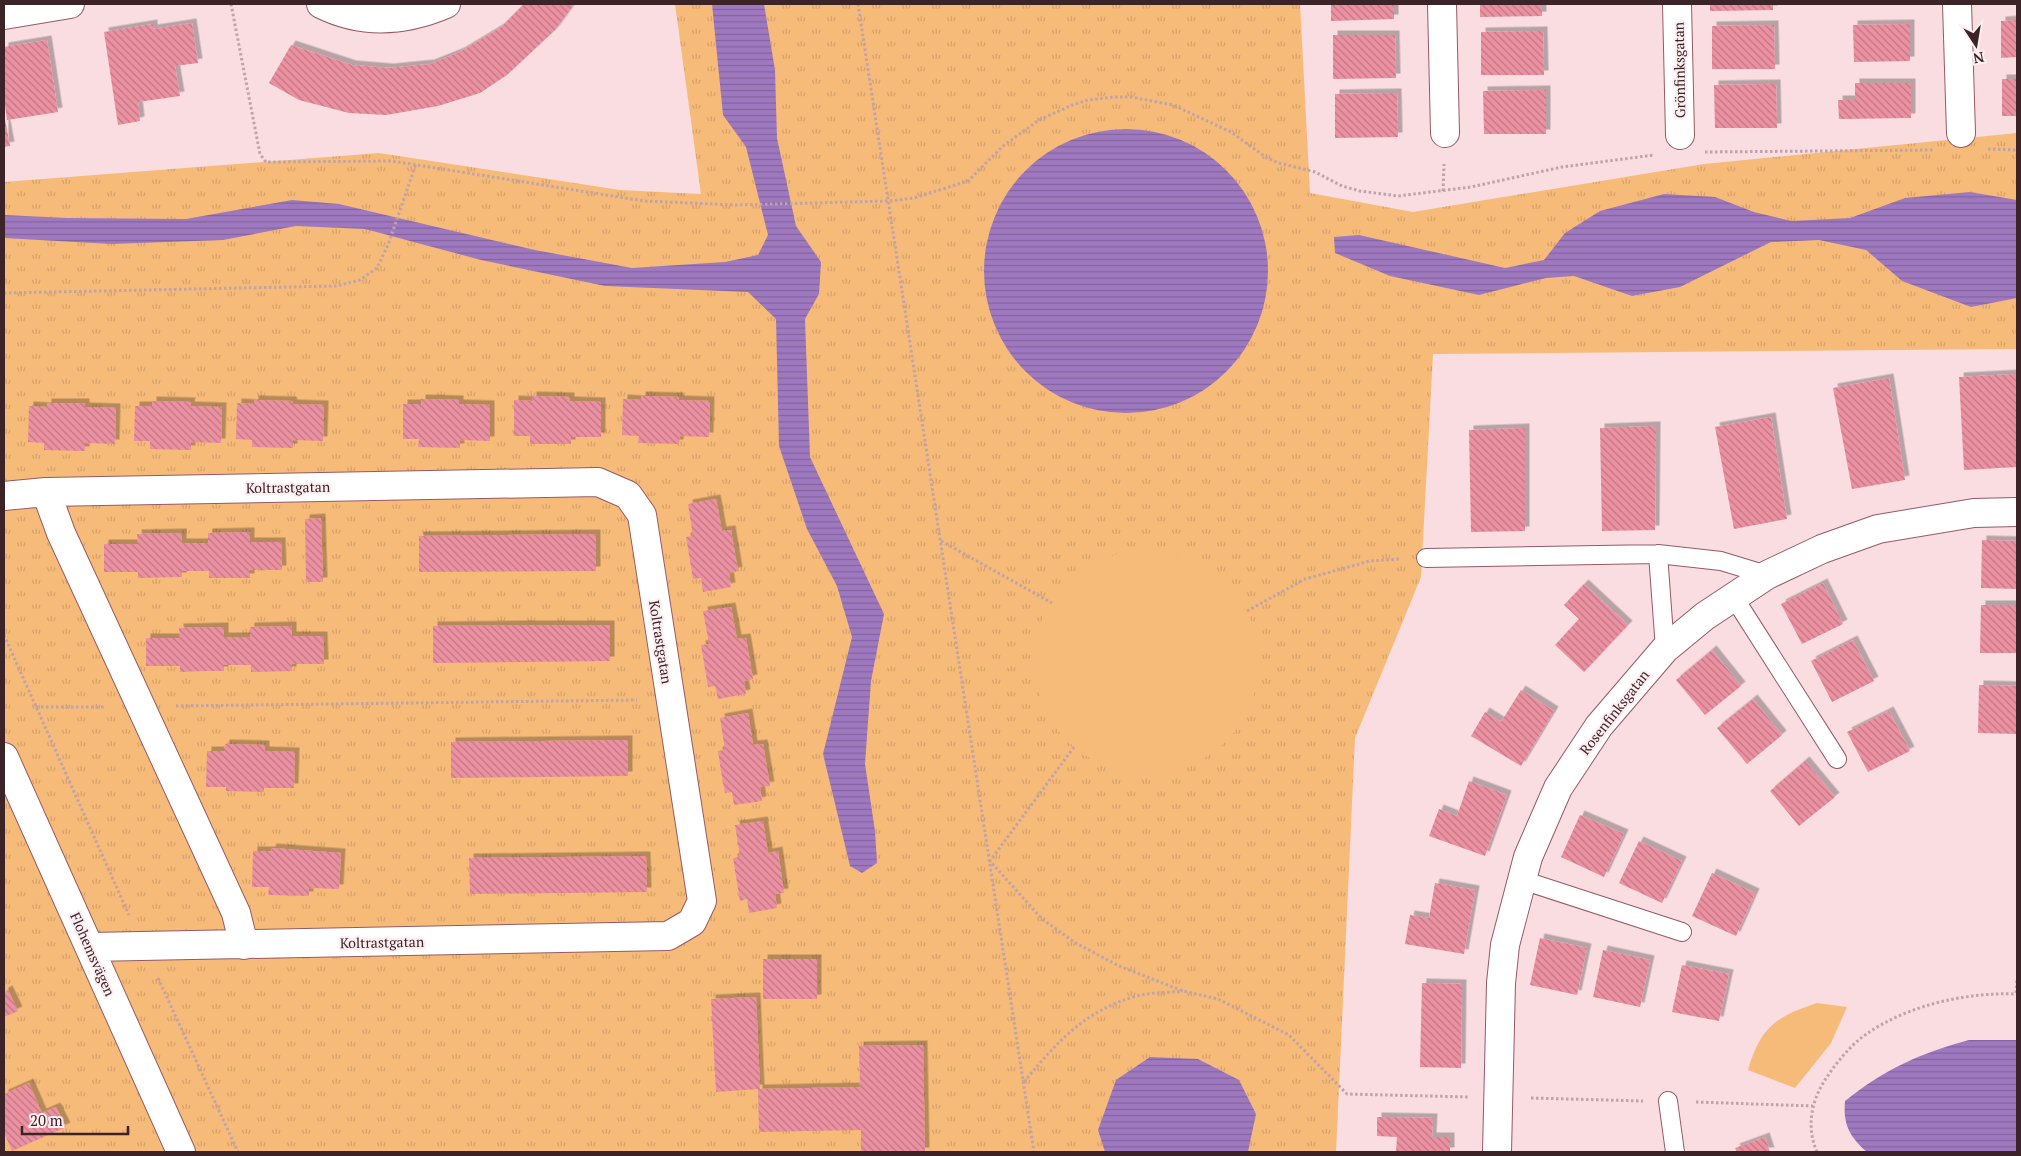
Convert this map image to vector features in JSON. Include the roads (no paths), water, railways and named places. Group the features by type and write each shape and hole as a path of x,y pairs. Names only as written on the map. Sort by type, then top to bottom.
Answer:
{"street":[{"path":"4,15 70,4"},
{"path":"321,4 350,16 372,20 396,19 424,14 446,4"},
{"path":"1442,4 1444,133"},
{"name":"Grönfinksgatan","path":"1677,4 1690,144"},
{"path":"1957,4 1961,133"},
{"name":"Koltrastgatan","path":"4,496 46,492 598,482 628,495 642,516 702,901 692,922 668,936 90,947"},
{"path":"46,492 61,534 236,913 244,945"},
{"name":"Rosenfinksgatan","path":"1497,1152 1501,983 1505,945 1528,856 1558,788 1599,726 1665,649 1733,596 1767,575 1822,549 1878,529 1974,513 2017,512"},
{"name":"Flohemsvägen","path":"4,757 181,1152"}],"lane":[{"path":"1658,554 1665,649"},
{"path":"1426,558 1658,554 1721,561 1767,575"},
{"path":"1733,596 1837,759"},
{"path":"1522,880 1682,932"},
{"path":"1668,1101 1675,1152"}]}
